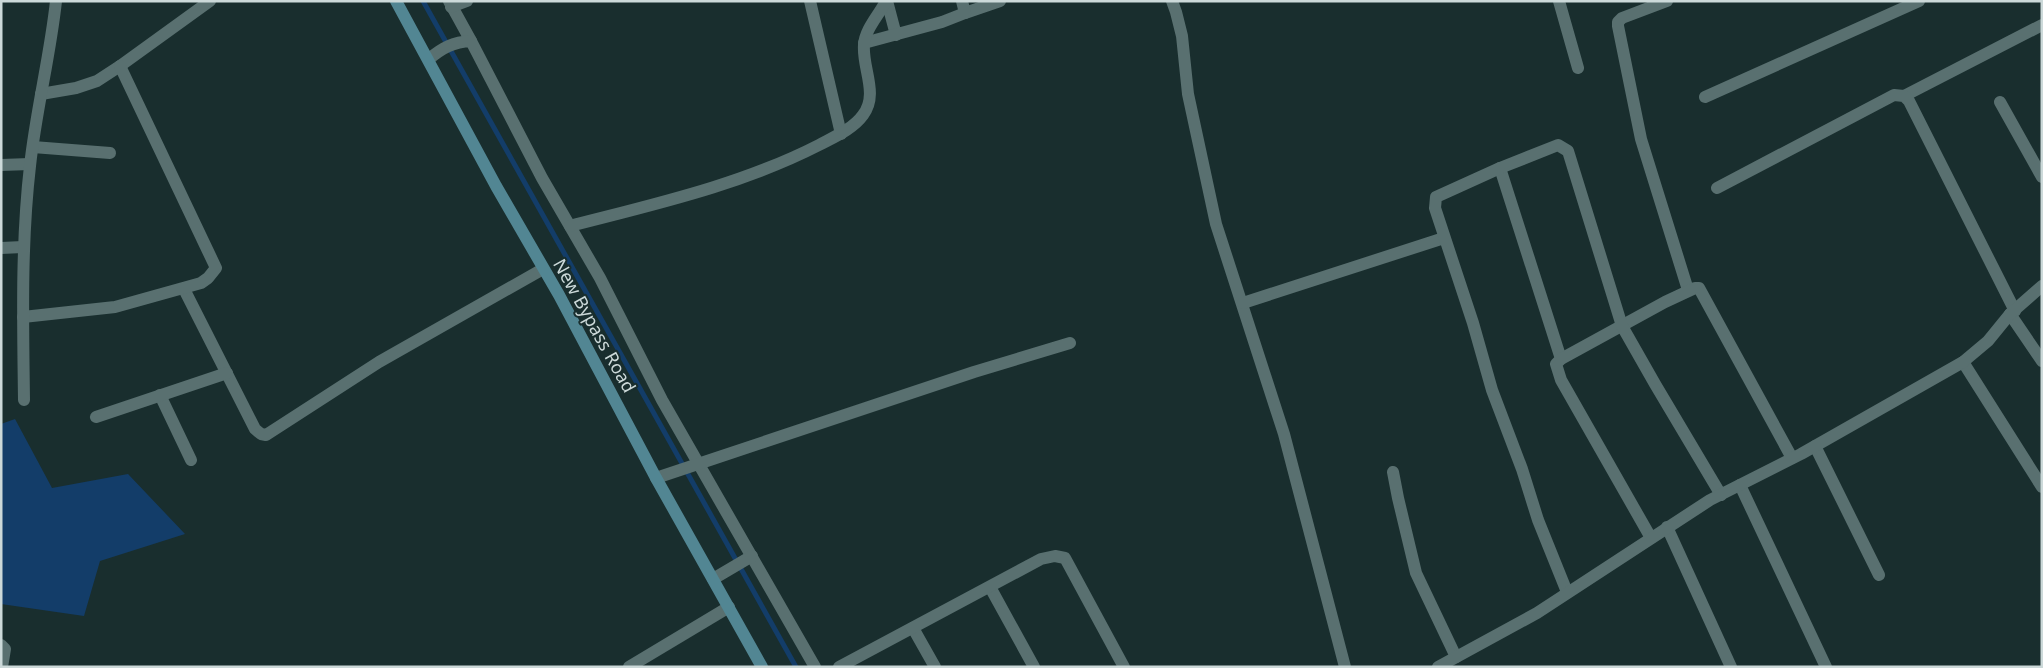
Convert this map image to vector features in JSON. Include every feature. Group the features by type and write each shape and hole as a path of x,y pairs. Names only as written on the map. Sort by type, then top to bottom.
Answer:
{"main road":[{"name":"New Bypass Road","path":"396,1 496,186 558,295 656,478 762,667"}],"street":[{"path":"24,400 23,247 30,164 52,39 56,1"},
{"path":"41,94 76,88 90,83 120,66 210,1"},
{"path":"466,1 450,4 542,178 600,278 662,400 689,467 742,563 814,667"},
{"path":"810,1 841,134"},
{"path":"570,226 718,186 779,164 841,134 863,116 869,105 870,90 864,43 868,30 886,1"},
{"path":"886,1 896,35"},
{"path":"864,43 942,22 964,7 1000,1"},
{"path":"1172,1 1182,36 1188,94 1216,224 1284,434 1345,667"},
{"path":"1559,1 1578,68"},
{"path":"1667,1 1622,18 1618,22 1618,26 1641,139 1688,290"},
{"path":"1705,97 1919,1"},
{"path":"1717,188 1894,95 1904,96 2042,26"},
{"path":"429,60 441,49 457,42 471,41"},
{"path":"23,317 116,307 184,289 208,278 216,268 120,66"},
{"path":"1904,96 1909,102 2013,313 2042,361"},
{"path":"2000,102 2042,177"},
{"path":"1568,592 1538,520 1522,469 1492,390 1473,323 1435,208 1436,197 1500,168 1558,145 1568,151 1622,326 1654,384 1721,495"},
{"path":"33,148 110,153"},
{"path":"1,165 30,164"},
{"path":"1500,168 1561,358"},
{"path":"1243,303 1444,238"},
{"path":"1,248 23,247"},
{"path":"184,289 255,429 261,434 266,435 379,362 543,269"},
{"path":"1438,667 1537,612 1667,527 1721,495 1815,446 1962,362 1988,341 2013,313 2042,287"},
{"path":"1651,538 1561,380 1556,364 1561,358 1688,290 1699,288 1792,458"},
{"path":"656,478 974,372 1070,343"},
{"path":"1962,362 2042,487"},
{"path":"96,417 227,373"},
{"path":"160,395 191,460"},
{"path":"1815,446 1879,575"},
{"path":"1394,472 1398,498 1416,573 1456,657"},
{"path":"1740,485 1826,667"},
{"path":"1667,527 1731,667"},
{"path":"839,667 1041,559 1056,556 1065,558 1124,667"},
{"path":"713,579 742,563"},
{"path":"990,587 1034,667"},
{"path":"629,667 729,607"},
{"path":"913,628 935,667"},
{"path":"1,645 5,649 2,667"}],"water":[{"path":"15,419 52,488 128,474 185,534 100,561 84,616 1,604 1,424"}],"waterway":[{"path":"423,1 796,667"}]}
